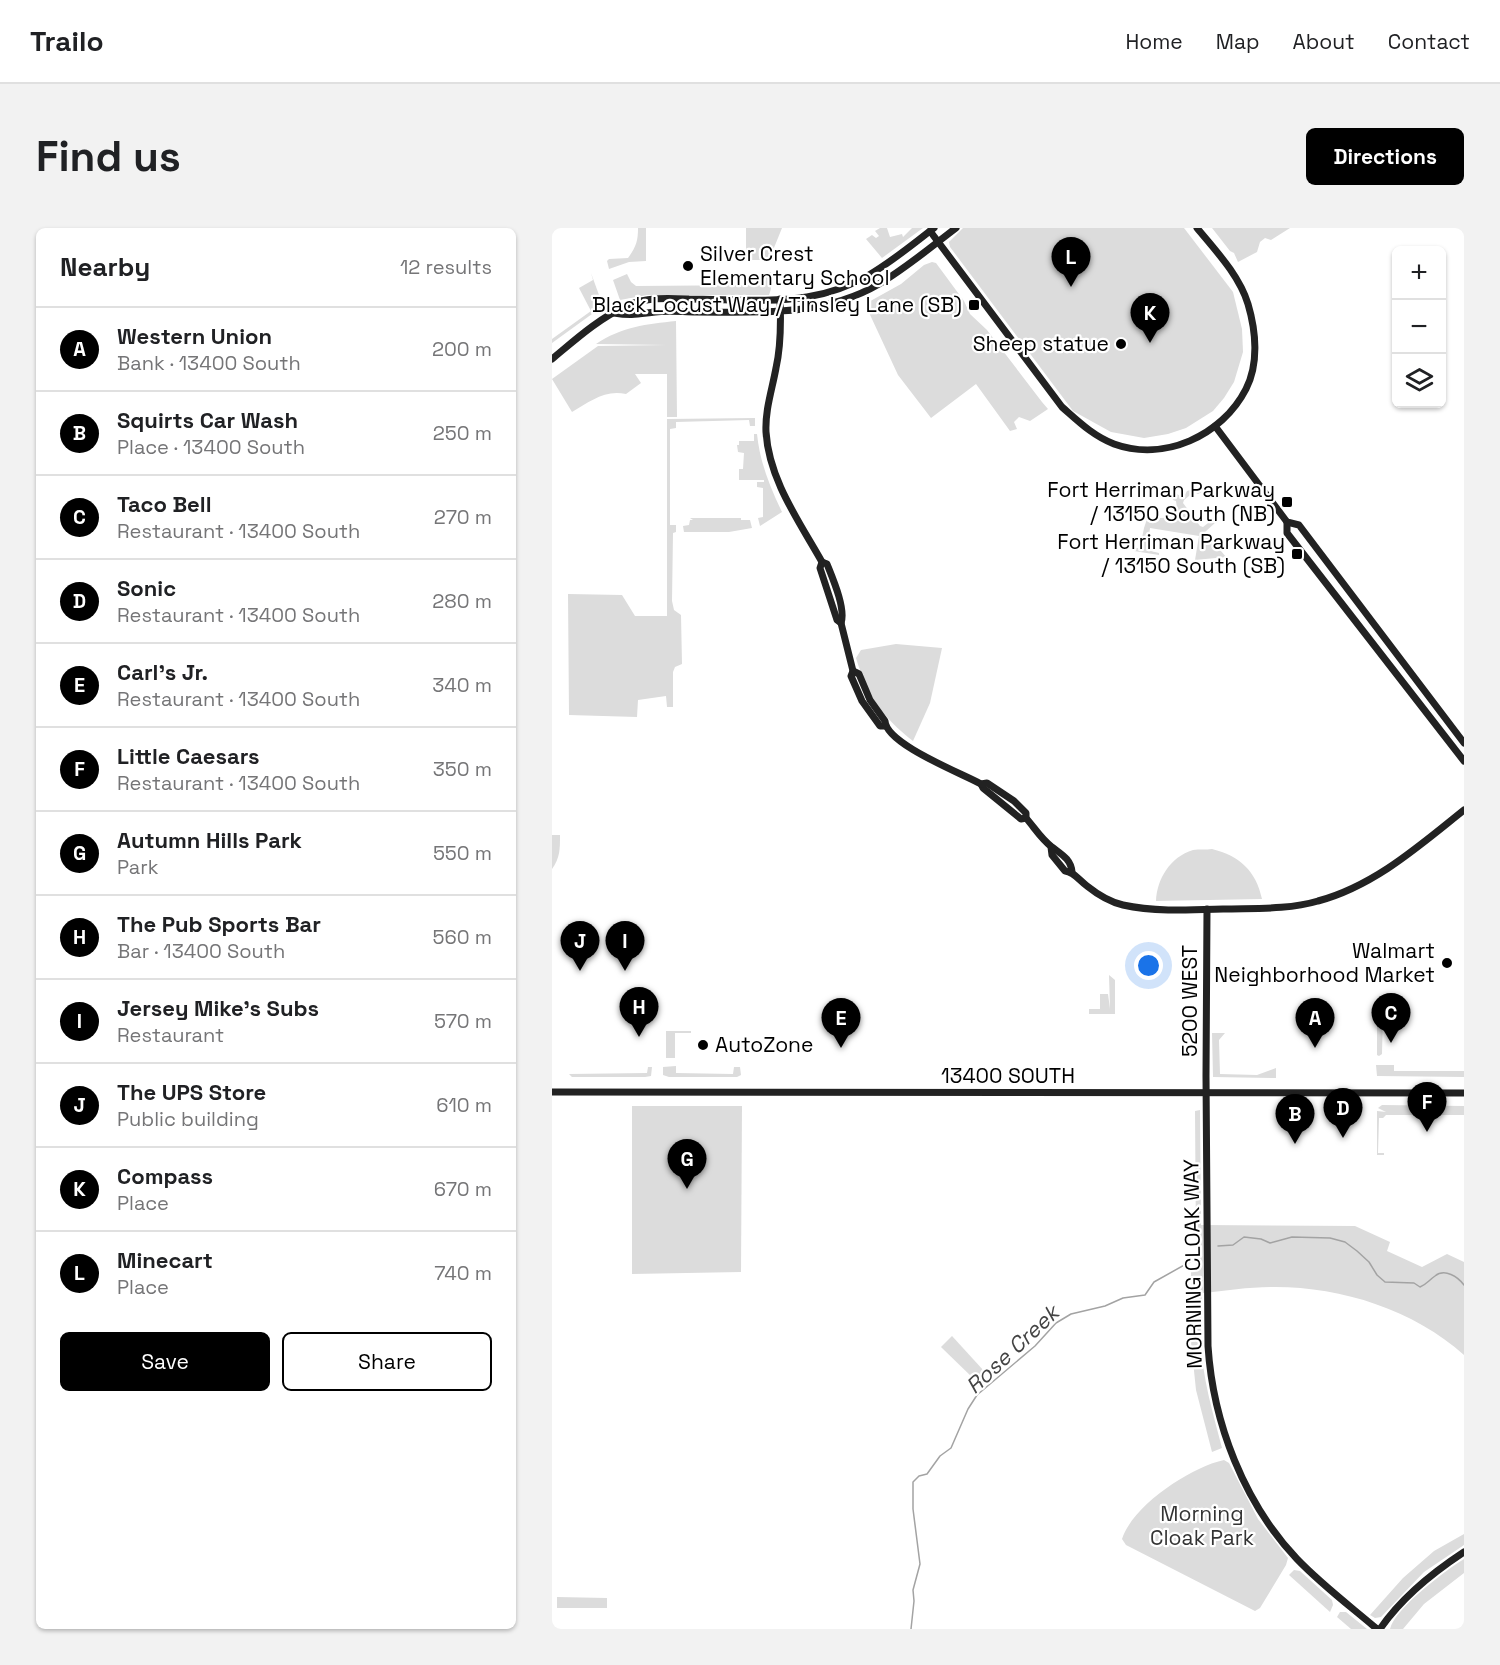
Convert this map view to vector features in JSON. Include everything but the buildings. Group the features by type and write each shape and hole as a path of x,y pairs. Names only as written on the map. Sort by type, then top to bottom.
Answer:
{"street":[{"path":"614,313 634,316 656,312 780,311 816,308 848,299 887,279 956,228"},
{"path":"552,359 576,339 626,306 647,300 808,297 861,280 898,257 932,230 938,242 1062,407 1085,428 1115,444 1146,449 1164,448 1195,440 1215,426 1234,407 1247,388 1255,357 1251,316 1242,289 1197,228"},
{"path":"780,299 779,349 766,430 768,452 786,498 822,562 820,568 837,620 841,623 853,671 851,676 862,701 880,726 885,726 890,733 912,749 981,784 1021,819 1026,818 1051,847 1052,855 1065,871 1072,872 1100,895 1121,904 1143,908 1281,907 1317,902 1348,890 1395,863 1464,810"},
{"path":"1215,426 1287,522 1287,533 1464,761"},
{"path":"1287,522 1299,525 1464,742"},
{"name":"5200 WEST","path":"1207,909 1207,1093"},
{"name":"13400 SOUTH","path":"552,1092 1464,1093"},
{"name":"MORNING CLOAK WAY","path":"1207,1093 1210,1370 1220,1416 1235,1461 1257,1504 1291,1552 1319,1580 1379,1629"},
{"path":"1379,1629 1403,1600 1424,1581 1464,1552"}],"green space":[{"path":"638,228 646,228 646,261 629,262 609,269 607,261 609,259 628,258 636,244"},
{"path":"746,228 782,228 769,260 746,260"},
{"path":"887,228 890,237 902,234 903,237 912,228 923,228 882,258 866,239 872,235 876,238 879,236 875,231"},
{"path":"963,228 1184,228 1233,292 1242,329 1243,352 1234,382 1213,411 1186,428 1168,434 1144,438 1111,432 1073,411 950,247 949,242"},
{"path":"1212,228 1290,228 1271,240 1265,238 1260,242 1257,252 1238,262 1234,253"},
{"path":"936,263 964,301 970,314 987,330 1048,409 1030,421 1019,417 1014,422 1017,429 1010,431 976,384 931,418 898,375 865,304 901,284 924,265"},
{"path":"766,272 771,272 769,295 647,295 620,300 613,280 627,274 636,286 761,285 766,280"},
{"path":"591,273 603,306 552,343 552,339 591,311 579,288 593,280"},
{"path":"676,321 677,417 667,417 667,374 635,374 641,383 626,394 604,395 572,412 552,379 598,346 667,345 596,344 625,330"},
{"path":"755,418 755,426 750,426 749,420 676,422 676,428 670,429 670,525 676,525 676,532 673,533 672,601 674,610 681,615 682,664 675,667 673,672 673,707 667,707 666,696 638,700 637,717 569,715 568,594 622,595 635,616 667,616 667,419"},
{"path":"754,434 757,434 766,474 782,512 760,526 758,518 763,517 763,488 757,487 757,482 764,482 764,480 739,480 739,469 743,469 744,453 738,452 737,445 739,441 754,441"},
{"path":"1194,489 1202,492 1198,494 1194,492 1183,503 1200,526 1203,527 1212,520 1216,522 1205,532 1226,557 1195,560 1199,536 1150,528 1147,550 1159,553 1159,555 1134,551 1134,548 1140,548 1147,519 1175,517 1178,515 1176,501 1173,500 1172,495 1177,494 1183,498 1187,491"},
{"path":"690,518 741,518 741,520 750,520 752,528 729,532 684,532 683,526 689,525 690,520 693,520"},
{"path":"896,644 942,648 930,703 913,741 893,724 877,705 865,683 856,658 861,650"},
{"path":"552,835 560,835 559,853 552,869"},
{"path":"1212,849 1231,856 1245,866 1256,880 1262,899 1156,901 1162,877 1171,863 1193,850"},
{"path":"1109,975 1115,980 1115,1014 1089,1014 1089,1009 1100,1009 1100,994 1108,994 1110,1009"},
{"path":"1377,1000 1399,1000 1400,1011 1387,1011 1383,1015 1382,1054 1379,1056 1377,1055"},
{"path":"666,1031 691,1031 691,1033 675,1033 675,1058 666,1058"},
{"path":"1212,1033 1225,1033 1219,1040 1220,1074 1257,1075 1276,1068 1276,1078 1213,1077"},
{"path":"1376,1065 1394,1065 1394,1071 1464,1071 1464,1077 1377,1076"},
{"path":"676,1066 676,1073 733,1074 734,1067 740,1067 741,1075 737,1077 669,1077 663,1075 663,1067"},
{"path":"648,1067 652,1067 651,1076 645,1077 572,1077 569,1074 647,1073"},
{"path":"1382,1105 1464,1106 1464,1115 1386,1115 1379,1118 1378,1153 1384,1153 1384,1155 1377,1155 1377,1111 1386,1112 1378,1108"},
{"path":"632,1106 742,1106 741,1272 632,1274"},
{"path":"1200,1110 1201,1225 1355,1226 1390,1242 1387,1251 1422,1267 1447,1254 1464,1262 1464,1355 1422,1325 1374,1303 1349,1296 1297,1288 1271,1287 1202,1293 1203,1368 1222,1448 1212,1452 1196,1390 1191,1342 1191,1272 1196,1265 1195,1111"},
{"path":"952,1336 984,1371 975,1380 941,1347"},
{"name":"Morning Cloak Park","path":"1224,1460 1229,1463 1258,1519 1288,1558 1260,1608 1255,1611 1126,1545 1122,1539 1138,1513 1165,1489 1196,1471"},
{"path":"1464,1534 1464,1545 1424,1572 1381,1617 1375,1618 1370,1615 1403,1578 1434,1551"},
{"path":"1464,1559 1464,1573 1424,1604 1403,1629 1390,1629 1394,1620 1411,1601"},
{"path":"1294,1570 1300,1571 1332,1600 1333,1605 1330,1612 1289,1575"},
{"path":"557,1597 607,1598 607,1608 557,1608"},
{"path":"1340,1612 1346,1612 1367,1629 1351,1629 1337,1617"}],"waterway":[{"name":"Rose Creek","path":"1218,1246 1233,1245 1244,1237 1261,1239 1270,1243 1292,1237 1330,1238 1345,1242 1357,1251 1385,1282 1414,1283 1420,1287 1435,1276 1447,1273 1464,1285"},
{"name":"Rose Creek","path":"911,1629 913,1590 920,1564 913,1509 913,1482 919,1476 927,1474 940,1456 951,1448 968,1409 977,1395 1035,1346 1056,1323 1071,1314 1105,1306 1123,1298 1145,1295 1154,1282 1195,1259"}],"place":[{"name":"Silver Crest Elementary School","path":"688,266"},
{"name":"Minecart","path":"1071,287"},
{"name":"Black Locust Way / Tinsley Lane (SB)","path":"974,305"},
{"name":"Compass","path":"1150,343"},
{"name":"Sheep statue","path":"1121,344"},
{"name":"Fort Herriman Parkway / 13150 South (NB)","path":"1287,502"},
{"name":"Fort Herriman Parkway / 13150 South (SB)","path":"1297,554"},
{"name":"Walmart Neighborhood Market","path":"1447,963"},
{"name":"The UPS Store","path":"580,971"},
{"name":"Jersey Mike's Subs","path":"625,971"},
{"name":"The Pub Sports Bar","path":"639,1037"},
{"name":"Taco Bell","path":"1391,1043"},
{"name":"AutoZone","path":"703,1045"},
{"name":"Carl's Jr.","path":"841,1048"},
{"name":"Western Union","path":"1315,1048"},
{"name":"Little Caesars","path":"1427,1132"},
{"name":"Sonic","path":"1343,1138"},
{"name":"Squirts Car Wash","path":"1295,1144"},
{"name":"Autumn Hills Park","path":"687,1189"}]}
